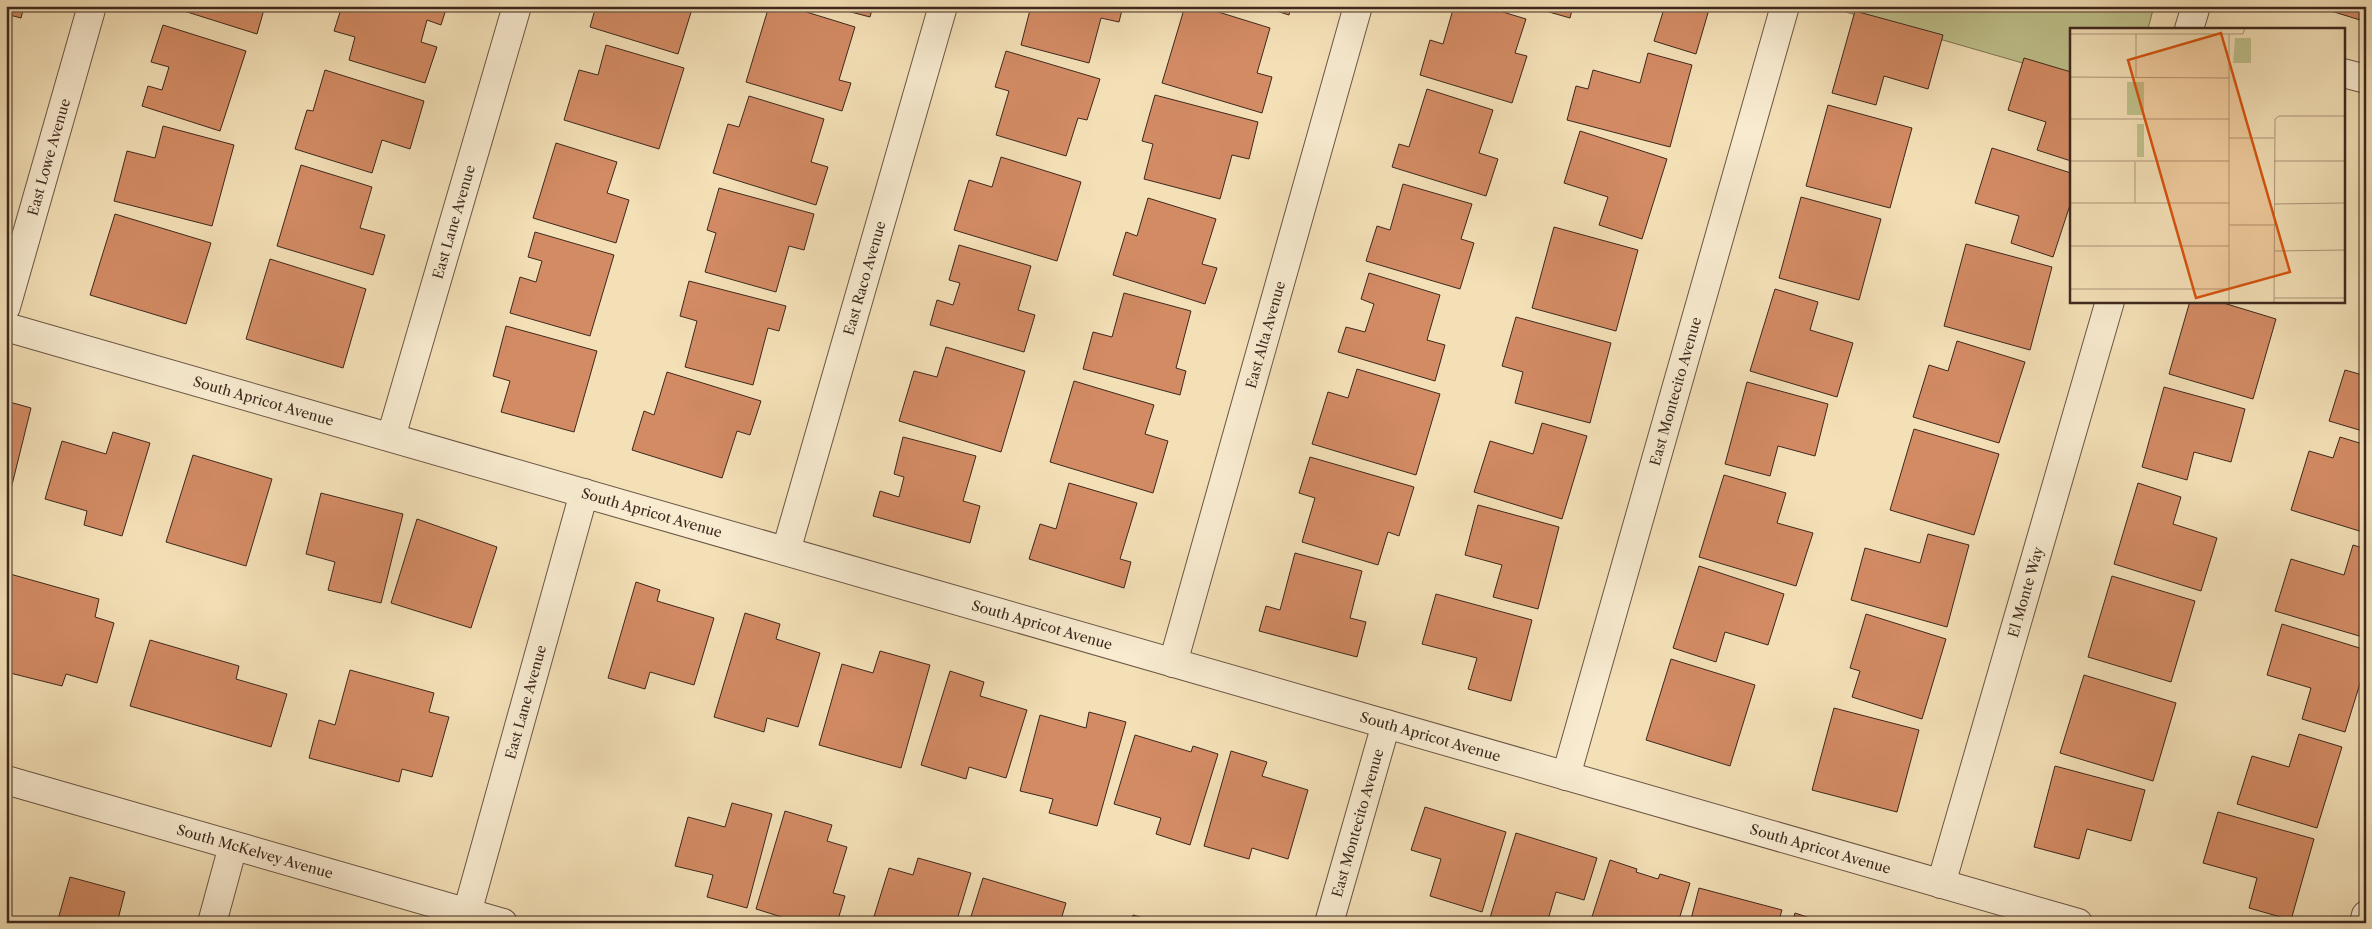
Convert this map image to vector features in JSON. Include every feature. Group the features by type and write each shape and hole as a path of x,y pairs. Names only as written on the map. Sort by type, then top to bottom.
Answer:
{"street":[{"name":"East Lowe Avenue","path":"6,307 92,6"},
{"name":"East Lane Avenue","path":"390,437 517,6"},
{"name":"East Raco Avenue","path":"786,551 943,6"},
{"name":"East Alta Avenue","path":"1173,663 1358,6"},
{"name":"East Montecito Avenue","path":"1566,776 1785,6"},
{"path":"2189,28 2196,6"},
{"path":"2344,73 2366,79"},
{"name":"El Monte Way","path":"1941,884 2110,302"},
{"name":"South Apricot Avenue","path":"6,327 2078,923"},
{"name":"East Lane Avenue","path":"467,913 584,493"},
{"name":"East Montecito Avenue","path":"1329,923 1386,724"},
{"name":"South McKelvey Avenue","path":"6,780 503,923"},
{"path":"212,923 233,846"},
{"path":"2364,923 2366,915"}],"green space":[{"path":"1825,6 2154,6 2148,28 2070,28 2070,77"}],"building":[{"path":"6,6 24,6 21,18 6,14"},
{"path":"168,6 265,6 257,34"},
{"path":"342,6 447,6 441,25 427,20 421,42 437,47 425,83 349,60 355,37 334,31"},
{"path":"596,6 693,6 678,54 590,27"},
{"path":"769,6 787,6 855,27 839,80 851,83 842,111 746,82"},
{"path":"828,6 873,6 870,17"},
{"path":"1031,6 1123,6 1119,22 1101,18 1089,63 1021,45"},
{"path":"1185,6 1199,6 1270,28 1257,73 1272,77 1262,113 1162,83"},
{"path":"1261,6 1291,6 1289,15"},
{"path":"1454,6 1483,6 1526,19 1515,53 1527,56 1512,103 1420,75 1430,40 1443,44"},
{"path":"1528,6 1573,6 1570,18"},
{"path":"1644,6 1710,6 1696,54 1654,41 1663,12"},
{"path":"2315,6 2364,6 2360,20"},
{"path":"1855,11 1943,35 1928,89 1884,76 1876,105 1832,93"},
{"path":"163,25 246,51 220,131 142,106 148,86 162,90 169,67 151,62"},
{"path":"606,45 684,68 659,149 564,120 579,70 598,75"},
{"path":"1006,51 1100,79 1087,120 1078,118 1066,156 996,135 1009,91 995,87"},
{"path":"1648,53 1692,65 1670,147 1567,120 1576,86 1588,89 1593,70 1640,83"},
{"path":"2024,58 2070,72 2070,161 2037,150 2046,122 2008,110"},
{"path":"325,70 424,101 410,149 382,140 372,173 295,149 307,110 313,111"},
{"path":"1427,89 1493,110 1479,153 1498,159 1486,196 1392,167 1399,144 1409,147"},
{"path":"1155,95 1258,122 1249,159 1232,155 1220,199 1144,179 1153,144 1142,141"},
{"path":"749,96 824,119 811,162 828,167 816,205 713,173 728,124 739,127"},
{"path":"1828,105 1912,128 1890,208 1806,186"},
{"path":"163,126 234,145 212,226 114,201 127,151 155,158"},
{"path":"1580,131 1667,159 1642,239 1599,225 1608,197 1564,183"},
{"path":"556,143 617,162 607,193 629,200 616,243 533,218"},
{"path":"1992,148 2070,173 2070,205 2053,257 2011,243 2019,216 1975,203"},
{"path":"1001,157 1081,182 1057,261 954,230 969,180 992,187"},
{"path":"301,165 372,187 360,228 385,235 373,275 277,246"},
{"path":"1403,184 1472,204 1461,239 1474,243 1460,289 1366,261 1377,226 1390,230"},
{"path":"719,188 814,214 804,250 789,246 776,292 705,272 716,233 707,230"},
{"path":"1801,197 1881,219 1859,300 1779,278"},
{"path":"1148,198 1216,219 1202,264 1217,268 1205,304 1113,275 1126,232 1137,236"},
{"path":"115,214 211,243 186,324 90,295"},
{"path":"1554,227 1638,250 1616,331 1532,308"},
{"path":"535,232 614,255 590,336 510,313 520,277 536,282 542,261 528,257"},
{"path":"1966,244 2052,267 2030,350 1944,326"},
{"path":"959,245 1031,266 1018,310 1035,315 1024,352 930,325 937,300 953,305 960,283 949,280"},
{"path":"270,259 366,289 343,368 246,339"},
{"path":"1369,273 1440,295 1427,340 1445,345 1435,381 1338,352 1346,327 1365,332 1374,304 1361,299"},
{"path":"689,281 786,306 779,331 768,328 753,385 685,367 697,321 680,316"},
{"path":"1775,289 1818,302 1810,330 1853,343 1837,397 1750,371"},
{"path":"1124,293 1191,311 1176,368 1186,371 1180,395 1083,369 1093,332 1112,337"},
{"path":"2190,302 2220,302 2276,319 2253,399 2169,374"},
{"path":"1516,317 1611,343 1590,423 1515,403 1523,372 1502,366"},
{"path":"506,326 597,351 574,432 501,412 510,381 493,376"},
{"path":"1957,341 2025,362 1999,443 1913,417 1929,365 1948,371"},
{"path":"946,347 1025,371 1001,452 899,421 914,371 937,377"},
{"path":"1357,369 1440,394 1416,475 1312,444 1328,392 1348,398"},
{"path":"2345,370 2366,376 2366,432 2329,421"},
{"path":"667,372 761,401 750,435 737,431 722,478 632,450 644,411 654,415"},
{"path":"1074,381 1154,405 1145,434 1168,441 1153,493 1050,462"},
{"path":"1747,382 1828,404 1815,456 1778,446 1770,476 1725,464"},
{"path":"2164,387 2245,409 2231,462 2194,452 2187,480 2142,467"},
{"path":"6,401 31,408 9,497 6,496"},
{"path":"1542,423 1587,436 1562,519 1474,492 1490,441 1533,454"},
{"path":"1914,429 1999,454 1974,535 1890,510"},
{"path":"113,432 150,443 122,536 84,525 87,511 45,499 62,441 106,454"},
{"path":"903,437 976,456 963,501 980,506 970,543 873,516 880,491 899,497 904,477 894,474"},
{"path":"2340,437 2366,445 2366,533 2291,510 2309,451 2333,458"},
{"path":"193,455 272,479 246,566 166,542"},
{"path":"1310,457 1414,487 1399,536 1388,532 1378,565 1302,542 1315,498 1299,493"},
{"path":"1724,475 1786,493 1777,523 1813,533 1796,586 1699,557"},
{"path":"1069,483 1137,503 1120,559 1131,562 1124,588 1029,559 1040,524 1056,529"},
{"path":"2138,483 2181,497 2173,524 2217,538 2201,591 2114,564"},
{"path":"321,493 403,514 381,603 328,590 335,562 306,554"},
{"path":"1478,505 1559,527 1538,609 1493,597 1502,565 1465,555"},
{"path":"417,519 497,547 471,628 391,603"},
{"path":"1928,534 1969,545 1947,627 1851,600 1865,548 1920,563"},
{"path":"2353,545 2366,549 2366,638 2275,611 2291,559 2344,575"},
{"path":"1295,553 1362,571 1350,618 1366,622 1357,657 1259,631 1266,606 1280,610"},
{"path":"1699,566 1784,594 1768,645 1725,632 1716,662 1673,648"},
{"path":"10,574 99,599 95,617 114,623 97,683 66,674 62,686 6,672 6,587"},
{"path":"2112,576 2195,601 2171,682 2088,657"},
{"path":"636,582 660,590 657,601 714,618 694,685 650,672 645,689 608,678"},
{"path":"1436,594 1532,620 1511,701 1468,689 1477,658 1422,644"},
{"path":"745,613 780,624 776,639 820,653 798,727 767,718 764,732 714,717"},
{"path":"1866,614 1946,639 1922,719 1852,697 1860,671 1850,668"},
{"path":"2282,624 2366,650 2366,664 2345,732 2302,719 2311,688 2267,675"},
{"path":"150,640 239,666 236,679 287,694 271,747 130,706"},
{"path":"880,651 930,665 901,768 819,745 842,664 873,673"},
{"path":"1671,659 1755,685 1730,766 1646,740"},
{"path":"350,670 434,693 429,712 449,717 432,777 402,769 399,782 309,758 319,720 335,725"},
{"path":"950,671 984,682 980,696 1027,710 1006,778 969,767 966,779 921,765"},
{"path":"2084,675 2176,703 2153,781 2060,753"},
{"path":"1834,708 1919,730 1897,812 1812,790"},
{"path":"1089,712 1126,722 1097,826 1049,813 1053,799 1020,791 1040,715 1086,728"},
{"path":"2299,734 2342,747 2317,828 2237,804 2252,756 2289,767"},
{"path":"1135,735 1191,752 1193,746 1218,754 1190,845 1156,834 1161,818 1114,804"},
{"path":"1231,751 1267,762 1262,776 1308,790 1288,859 1252,848 1249,859 1204,846"},
{"path":"2055,766 2145,790 2131,841 2087,829 2079,859 2034,847"},
{"path":"732,803 772,814 747,908 707,897 713,875 675,866 688,817 725,827"},
{"path":"1425,807 1506,832 1482,912 1430,896 1441,859 1411,850"},
{"path":"785,811 832,825 827,841 847,847 833,893 845,896 837,923 801,923 756,909"},
{"path":"2218,812 2314,839 2291,920 2249,908 2257,878 2203,863"},
{"path":"1516,833 1597,858 1584,900 1556,892 1547,923 1489,921"},
{"path":"918,858 971,873 956,923 872,923 889,868 913,875"},
{"path":"1610,860 1637,869 1636,872 1658,879 1660,874 1690,883 1678,923 1590,923"},
{"path":"70,877 125,892 117,923 57,923"},
{"path":"983,878 1066,903 1060,923 969,923"},
{"path":"1699,888 1782,910 1778,923 1690,923"},
{"path":"1795,913 1825,923 1792,923"},
{"path":"1133,915 1160,923 1131,923"}]}
